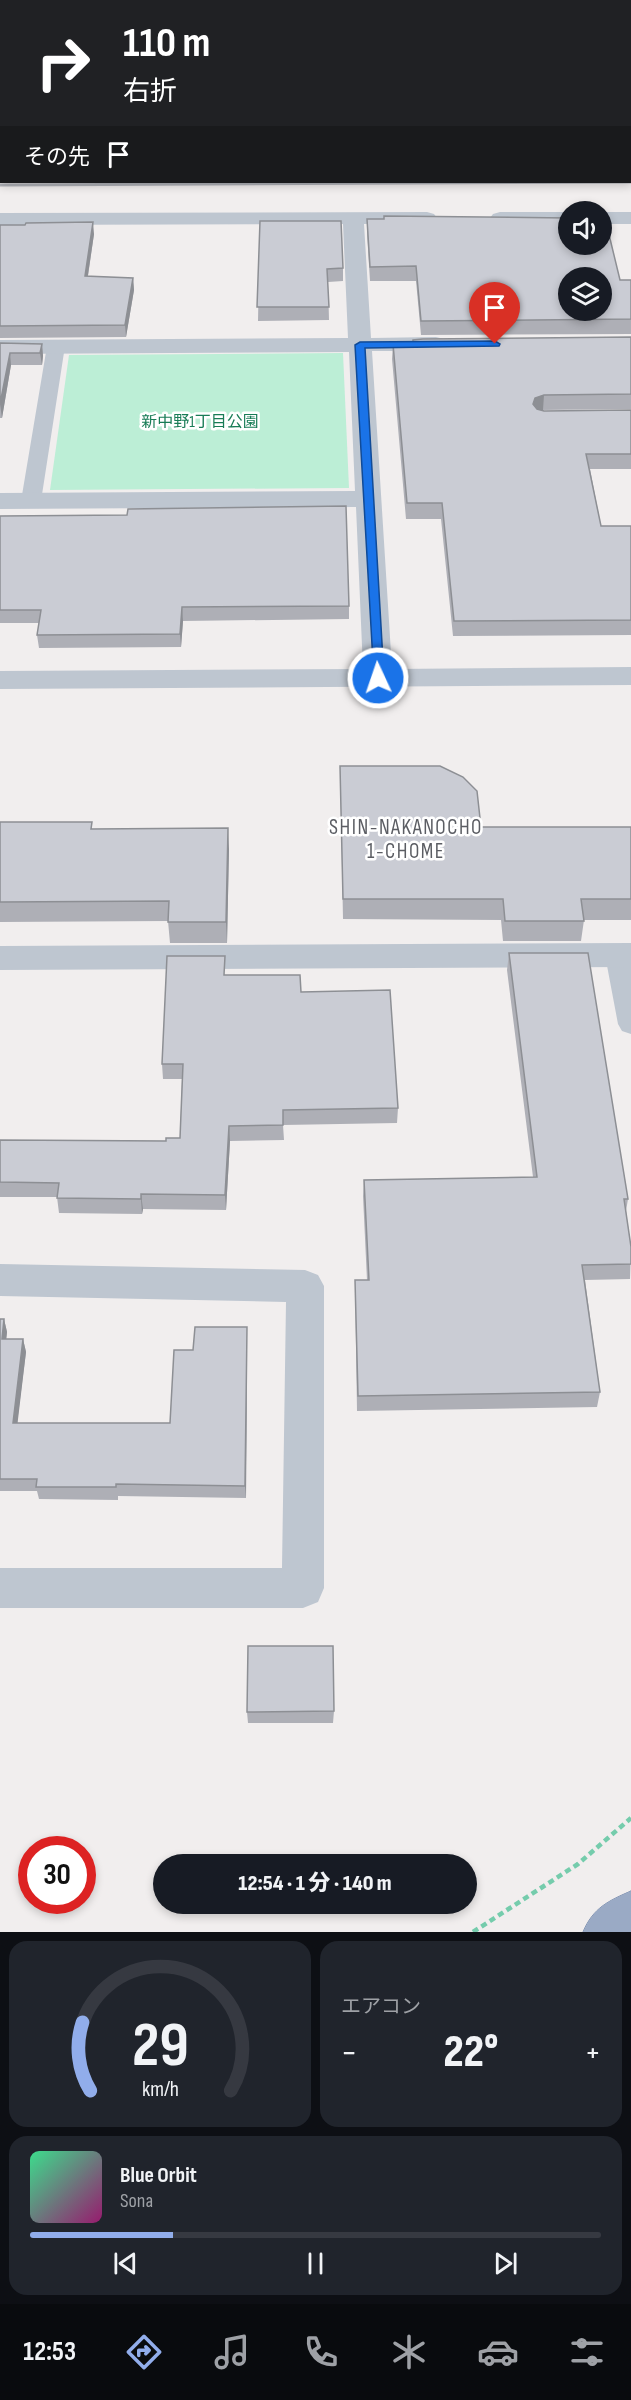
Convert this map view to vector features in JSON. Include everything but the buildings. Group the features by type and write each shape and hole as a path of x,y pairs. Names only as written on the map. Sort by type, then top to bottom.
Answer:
{"highway":[{"path":"607,1932 631,1915"}],"street":[{"path":"353,218 378,678"},
{"path":"0,219 449,218"},
{"path":"485,218 558,218"},
{"path":"612,218 631,218"},
{"path":"0,347 454,344"},
{"path":"0,501 369,499"},
{"path":"0,680 631,676"},
{"path":"0,958 625,955"},
{"path":"0,1280 305,1286 303,1588 0,1588"}],"lane":[{"path":"31,501 56,346"},
{"path":"625,955 631,1023"}],"path":[{"path":"473,1932 578,1864 631,1818"}],"green space":[{"name":"新中野1丁目公園","path":"343,353 349,488 50,490 69,355"}],"railway":[{"path":"0,185 421,183"}],"district":[{"name":"SHIN-NAKANOCHO 1-CHOME","path":"406,839"}],"route":[{"path":"378,678 360,345 495,344"}]}
